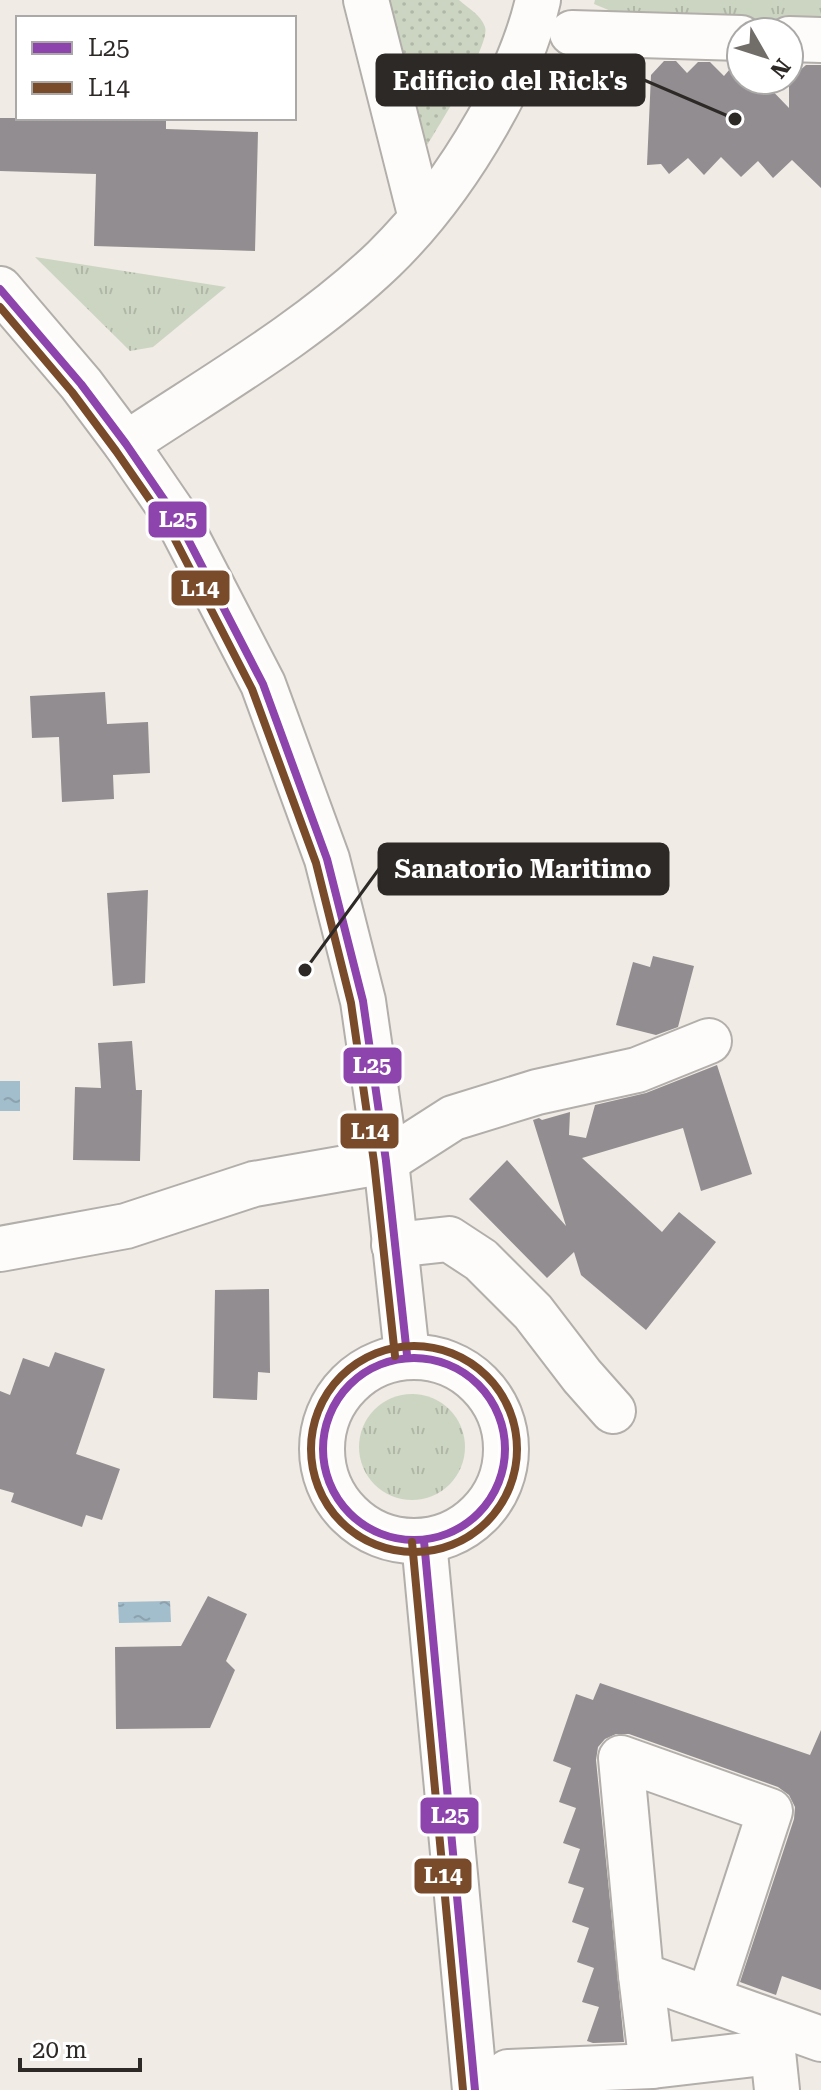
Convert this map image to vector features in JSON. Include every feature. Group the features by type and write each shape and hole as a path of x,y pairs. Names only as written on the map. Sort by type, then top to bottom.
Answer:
{"street":[{"path":"366,0 421,218"},
{"path":"126,444 264,353 345,293 385,258 421,218 467,157 518,63 534,19 516,2"},
{"path":"572,33 725,38"},
{"path":"0,289 81,384 178,520 263,684 327,859 363,1001 386,1161 407,1355"},
{"path":"0,1249 126,1226 254,1184 386,1161 453,1118 537,1092 637,1070 709,1041"},
{"path":"394,1245 449,1239 481,1260 533,1312 613,1411"},
{"path":"407,1355 453,1368 484,1390 503,1424 505,1475 495,1498 467,1527 424,1541 390,1537 356,1520 332,1492 321,1456 325,1419 345,1387 375,1365 407,1355"},
{"path":"424,1541 492,2081 773,2054 821,2039"},
{"path":"652,2066 621,1758 770,1811 709,1998"},
{"path":"641,1975 709,1998 773,2054"}],"green space":[{"path":"376,0 459,0 477,15 485,27 480,50 463,85 428,144 420,147 396,25 392,16"},
{"path":"595,0 821,0 821,20 805,20 805,16 725,16 725,21 635,21 594,4"},
{"path":"35,257 226,287 153,347 130,351"},
{"path":"412,1394 432,1398 450,1409 461,1427 465,1447 461,1467 450,1485 432,1496 412,1500 392,1496 374,1485 363,1467 359,1447 363,1427 374,1409 392,1398"}],"water":[{"path":"0,1081 20,1081 20,1111 0,1111"},
{"path":"170,1601 171,1622 119,1623 118,1602"}],"building":[{"path":"664,61 676,61 687,73 698,62 710,62 725,75 725,96 777,96 789,108 789,96 805,96 805,66 821,65 821,188 792,160 773,178 758,161 741,177 721,157 704,175 688,158 669,174 661,164 647,165 651,75"},
{"path":"0,118 166,120 166,129 258,132 255,251 94,246 96,174 0,171"},
{"path":"105,692 107,724 148,722 150,773 113,775 114,799 62,802 59,737 32,738 30,696"},
{"path":"148,890 145,983 113,986 107,893"},
{"path":"653,956 694,966 678,1027 656,1035 616,1025 633,962 650,967"},
{"path":"132,1041 136,1090 142,1090 140,1161 73,1160 75,1087 101,1088 98,1043"},
{"path":"717,1065 752,1174 701,1191 683,1128 582,1158 662,1232 679,1212 716,1242 646,1330 581,1275 574,1252 547,1278 469,1199 507,1160 566,1226 533,1120 570,1112 569,1135 586,1138 595,1105 646,1093"},
{"path":"269,1289 270,1373 258,1372 257,1400 213,1398 215,1290"},
{"path":"55,1352 105,1369 76,1454 120,1469 102,1520 86,1515 82,1527 11,1502 14,1493 0,1489 0,1391 10,1395 23,1358 49,1367"},
{"path":"208,1596 247,1614 226,1661 235,1670 210,1728 116,1729 115,1647 181,1646"},
{"path":"600,1683 810,1755 821,1730 821,1990 782,1976 776,1995 740,1982 794,1819 795,1807 789,1795 778,1787 629,1734 616,1734 598,1747 596,1760 624,2042 587,2041 599,2007 582,2002 594,1968 577,1962 589,1928 572,1922 584,1888 568,1883 580,1849 563,1843 576,1808 559,1802 571,1768 553,1761 576,1694 593,1700"}],"transit line":[{"name":"L25","path":"0,289 81,384 178,520 263,684 327,859 363,1001 386,1161 407,1355"},
{"name":"L14","path":"0,307 72,392 168,526 252,689 316,863 351,1003 374,1162 395,1356"},
{"name":"L14","path":"414,1346 434,1347 454,1353 487,1376 510,1409 516,1429 517,1449 516,1469 510,1489 487,1522 454,1545 434,1551 414,1552 394,1551 374,1545 341,1522 318,1489 312,1469 311,1449 312,1429 318,1409 341,1376 374,1353 394,1347 414,1346"},
{"name":"L25","path":"414,1358 449,1364 479,1384 499,1414 505,1449 499,1484 479,1514 449,1534 414,1540 379,1534 349,1514 329,1484 323,1449 329,1414 349,1384 379,1364 414,1358"},
{"name":"L25","path":"424,1541 475,2090"},
{"name":"L14","path":"412,1542 463,2090"}],"place":[{"name":"Edificio del Rick's","path":"735,119"},
{"name":"Sanatorio Maritimo","path":"305,970"}]}
